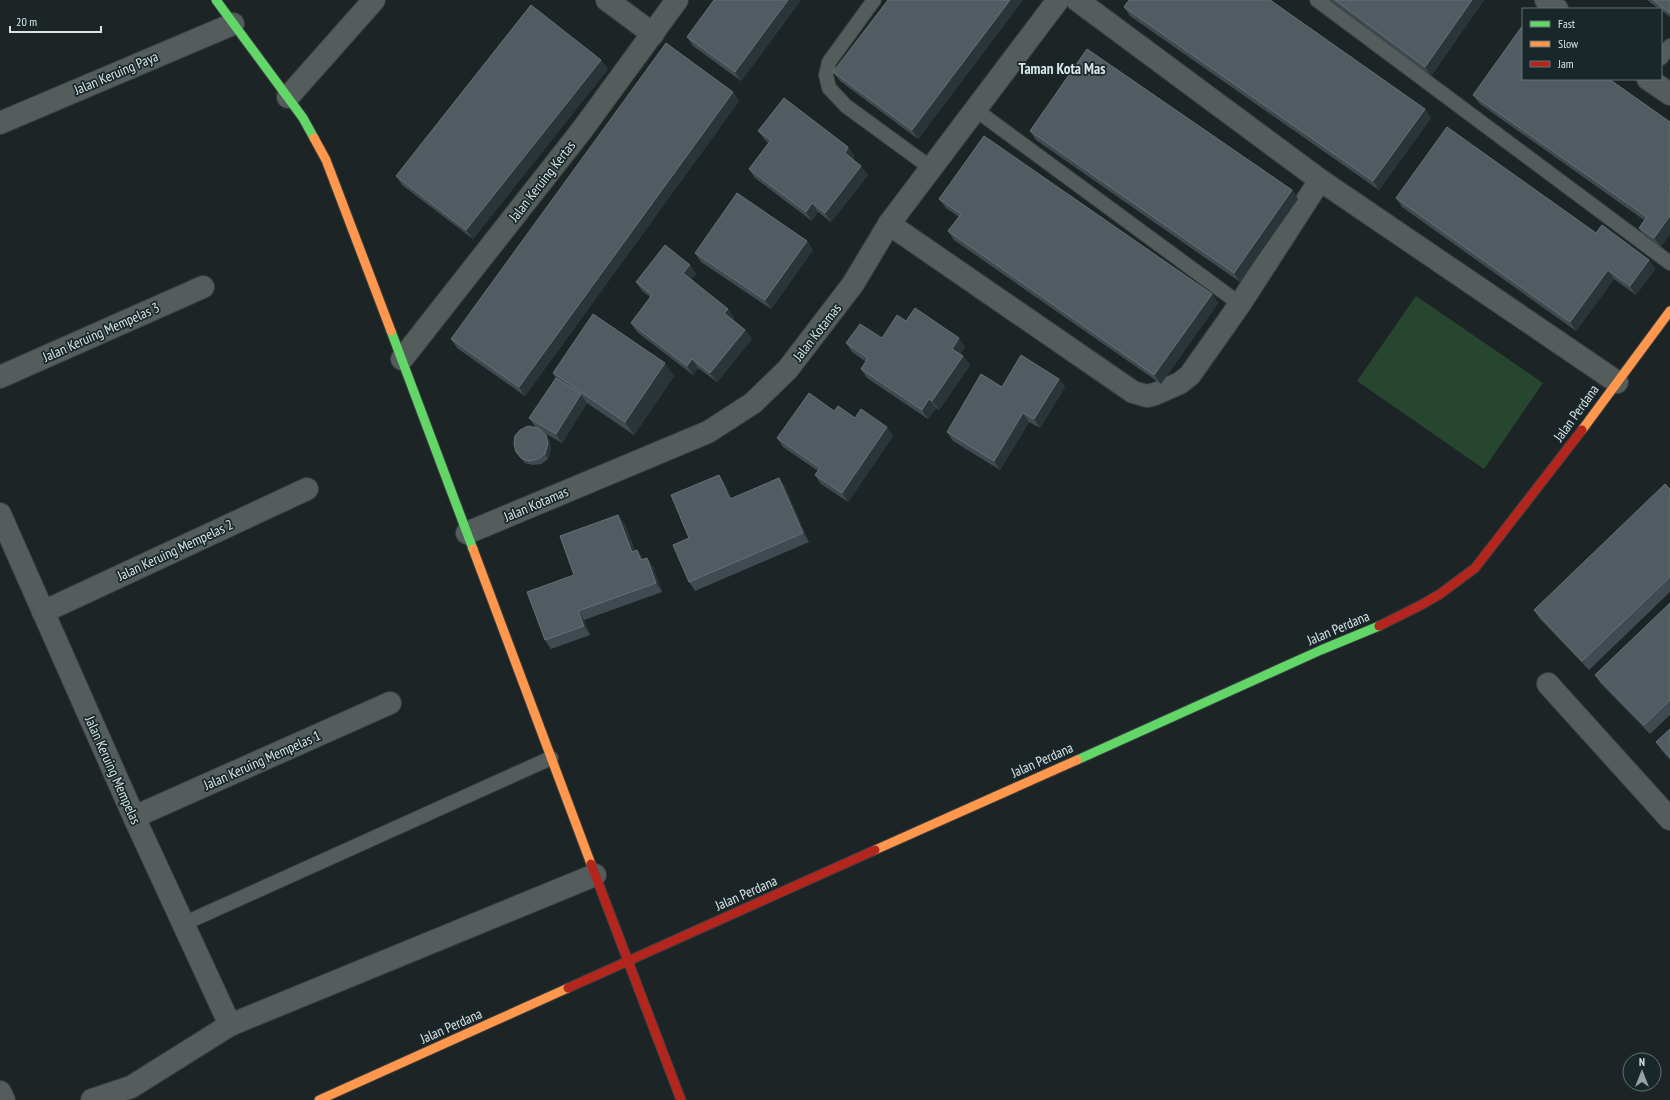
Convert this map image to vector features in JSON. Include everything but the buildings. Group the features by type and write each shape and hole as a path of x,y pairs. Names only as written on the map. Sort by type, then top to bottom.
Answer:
{"street":[{"path":"216,0 303,118 326,160 681,1100"},
{"path":"288,97 374,0"},
{"path":"607,0 653,34"},
{"name":"Jalan Keruing Kertas","path":"402,359 582,130 677,0"},
{"name":"Jalan Kotamas","path":"467,533 708,432 753,403 788,369 844,296 853,284 889,224 1058,0"},
{"path":"1077,0 1320,180 1617,382"},
{"path":"1546,0 1556,8"},
{"name":"Jalan Keruing Paya","path":"0,123 233,24"},
{"path":"1649,80 1670,94"},
{"path":"889,224 1133,392 1147,396 1186,380 1240,304 1320,180"},
{"name":"Jalan Keruing Mempelas 3","path":"0,377 203,287"},
{"name":"Jalan Perdana","path":"319,1100 1321,650 1410,612 1430,601 1461,580 1475,568 1557,464 1617,382 1636,359 1670,310"},
{"name":"Jalan Keruing Mempelas 2","path":"43,612 307,489"},
{"name":"Jalan Keruing Mempelas","path":"0,514 134,817 230,1025"},
{"path":"1548,684 1670,819"},
{"name":"Jalan Keruing Mempelas 1","path":"134,817 390,703"},
{"path":"92,1100 131,1087 230,1025 595,875"},
{"path":"0,1092 4,1100"}],"lane":[{"path":"874,0 829,62 826,75 829,88 846,106 932,168"},
{"path":"1317,0 1670,263"},
{"path":"1662,57 1670,46"},
{"path":"976,110 1240,304"},
{"path":"183,924 551,758"}],"green space":[{"path":"1416,296 1543,383 1484,469 1357,381"}],"traffic: fast":[{"path":"216,0 303,118 314,138"},
{"path":"391,331 473,549"},
{"path":"1077,760 1321,650 1379,626"}],"traffic: slow":[{"path":"314,138 326,160 391,331"},
{"path":"1582,430 1670,311"},
{"path":"473,549 591,864"},
{"path":"875,850 1077,760"},
{"path":"319,1100 568,988"}],"traffic: jam":[{"path":"1379,626 1440,594 1475,568 1582,430"},
{"path":"568,988 875,850"},
{"path":"591,864 681,1100"}],"district":[{"name":"Taman Kota Mas","path":"1062,68"}]}
